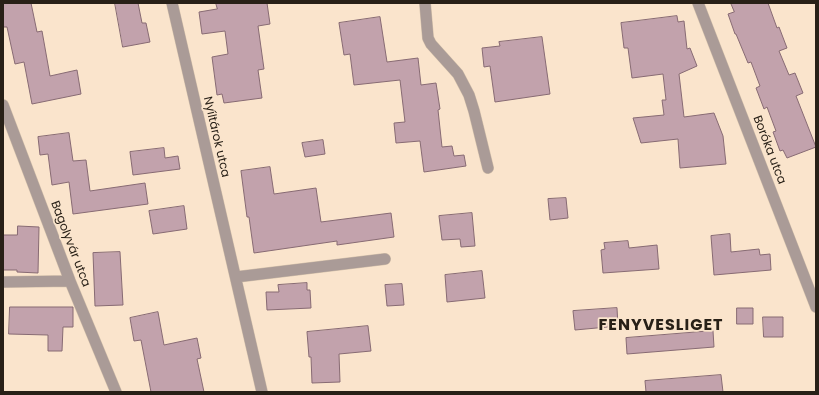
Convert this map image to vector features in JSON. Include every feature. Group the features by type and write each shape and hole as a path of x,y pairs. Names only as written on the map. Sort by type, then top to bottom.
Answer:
{"street":[{"name":"Nyíltárok utca","path":"172,3 262,392"},
{"path":"425,3 428,38 431,44 458,74 469,95 488,168"},
{"name":"Boróka utca","path":"698,3 816,307"},
{"name":"Bagolyvár utca","path":"3,105 70,281 116,392"},
{"path":"236,277 385,259"},
{"path":"3,282 70,281"}],"building":[{"path":"31,3 37,32 42,31 50,76 77,70 81,94 32,104 24,62 15,64 7,27 3,27 3,4"},
{"path":"115,3 138,3 142,23 146,23 150,42 123,47"},
{"path":"216,3 267,3 270,24 258,26 264,69 258,70 262,98 224,103 222,94 217,95 212,57 228,54 225,31 202,34 199,12 217,9"},
{"path":"731,3 768,3 777,28 779,27 787,48 779,51 789,75 795,73 803,93 796,96 816,147 787,158 783,150 780,151 773,132 776,131 767,107 764,109 756,88 760,86 751,62 748,63 728,14 734,12"},
{"path":"677,16 678,22 684,21 687,49 690,48 697,66 679,74 684,117 714,113 723,136 726,164 680,168 678,139 641,143 633,118 664,115 662,100 666,100 663,74 632,78 628,48 624,48 621,23"},
{"path":"380,17 387,62 418,58 421,85 436,83 440,109 438,110 442,147 452,146 454,156 464,155 466,166 424,172 420,141 396,143 394,123 405,122 400,80 354,85 350,54 344,55 339,23"},
{"path":"542,37 550,94 495,102 490,66 484,67 482,48 500,46 499,42"},
{"path":"69,133 73,161 86,160 90,191 145,183 148,204 73,214 69,182 52,185 48,154 40,155 38,137"},
{"path":"323,140 325,154 305,157 302,143"},
{"path":"164,148 165,158 178,156 180,169 133,175 130,152"},
{"path":"270,167 274,194 316,188 321,222 391,213 394,237 337,245 337,241 254,253 249,217 247,217 241,171"},
{"path":"566,198 568,218 550,220 548,199"},
{"path":"184,206 187,229 153,234 149,211"},
{"path":"472,213 475,246 461,247 460,239 442,240 439,216"},
{"path":"18,226 39,227 38,273 3,270 3,235 17,235"},
{"path":"730,234 731,252 759,249 760,255 770,254 771,270 714,275 711,236"},
{"path":"628,241 629,248 657,245 659,269 603,273 601,250 605,249 604,243"},
{"path":"120,252 123,305 95,306 93,253"},
{"path":"482,271 485,298 447,302 445,275"},
{"path":"307,283 307,290 310,290 311,308 267,310 266,292 279,292 278,285"},
{"path":"402,284 404,305 387,306 385,285"},
{"path":"10,307 73,307 73,327 63,327 62,351 48,351 48,335 9,334"},
{"path":"617,308 618,326 575,330 573,311"},
{"path":"737,308 753,308 753,324 737,324"},
{"path":"158,312 164,345 197,338 201,358 197,359 204,392 151,392 141,340 134,341 130,318"},
{"path":"763,317 783,317 783,337 764,337"},
{"path":"368,326 371,351 339,354 340,382 312,383 311,357 309,357 307,332"},
{"path":"713,331 714,347 627,354 626,338"},
{"path":"721,375 723,392 646,392 645,381"}],"district":[{"name":"FENYVESLIGET","path":"661,326"}]}
